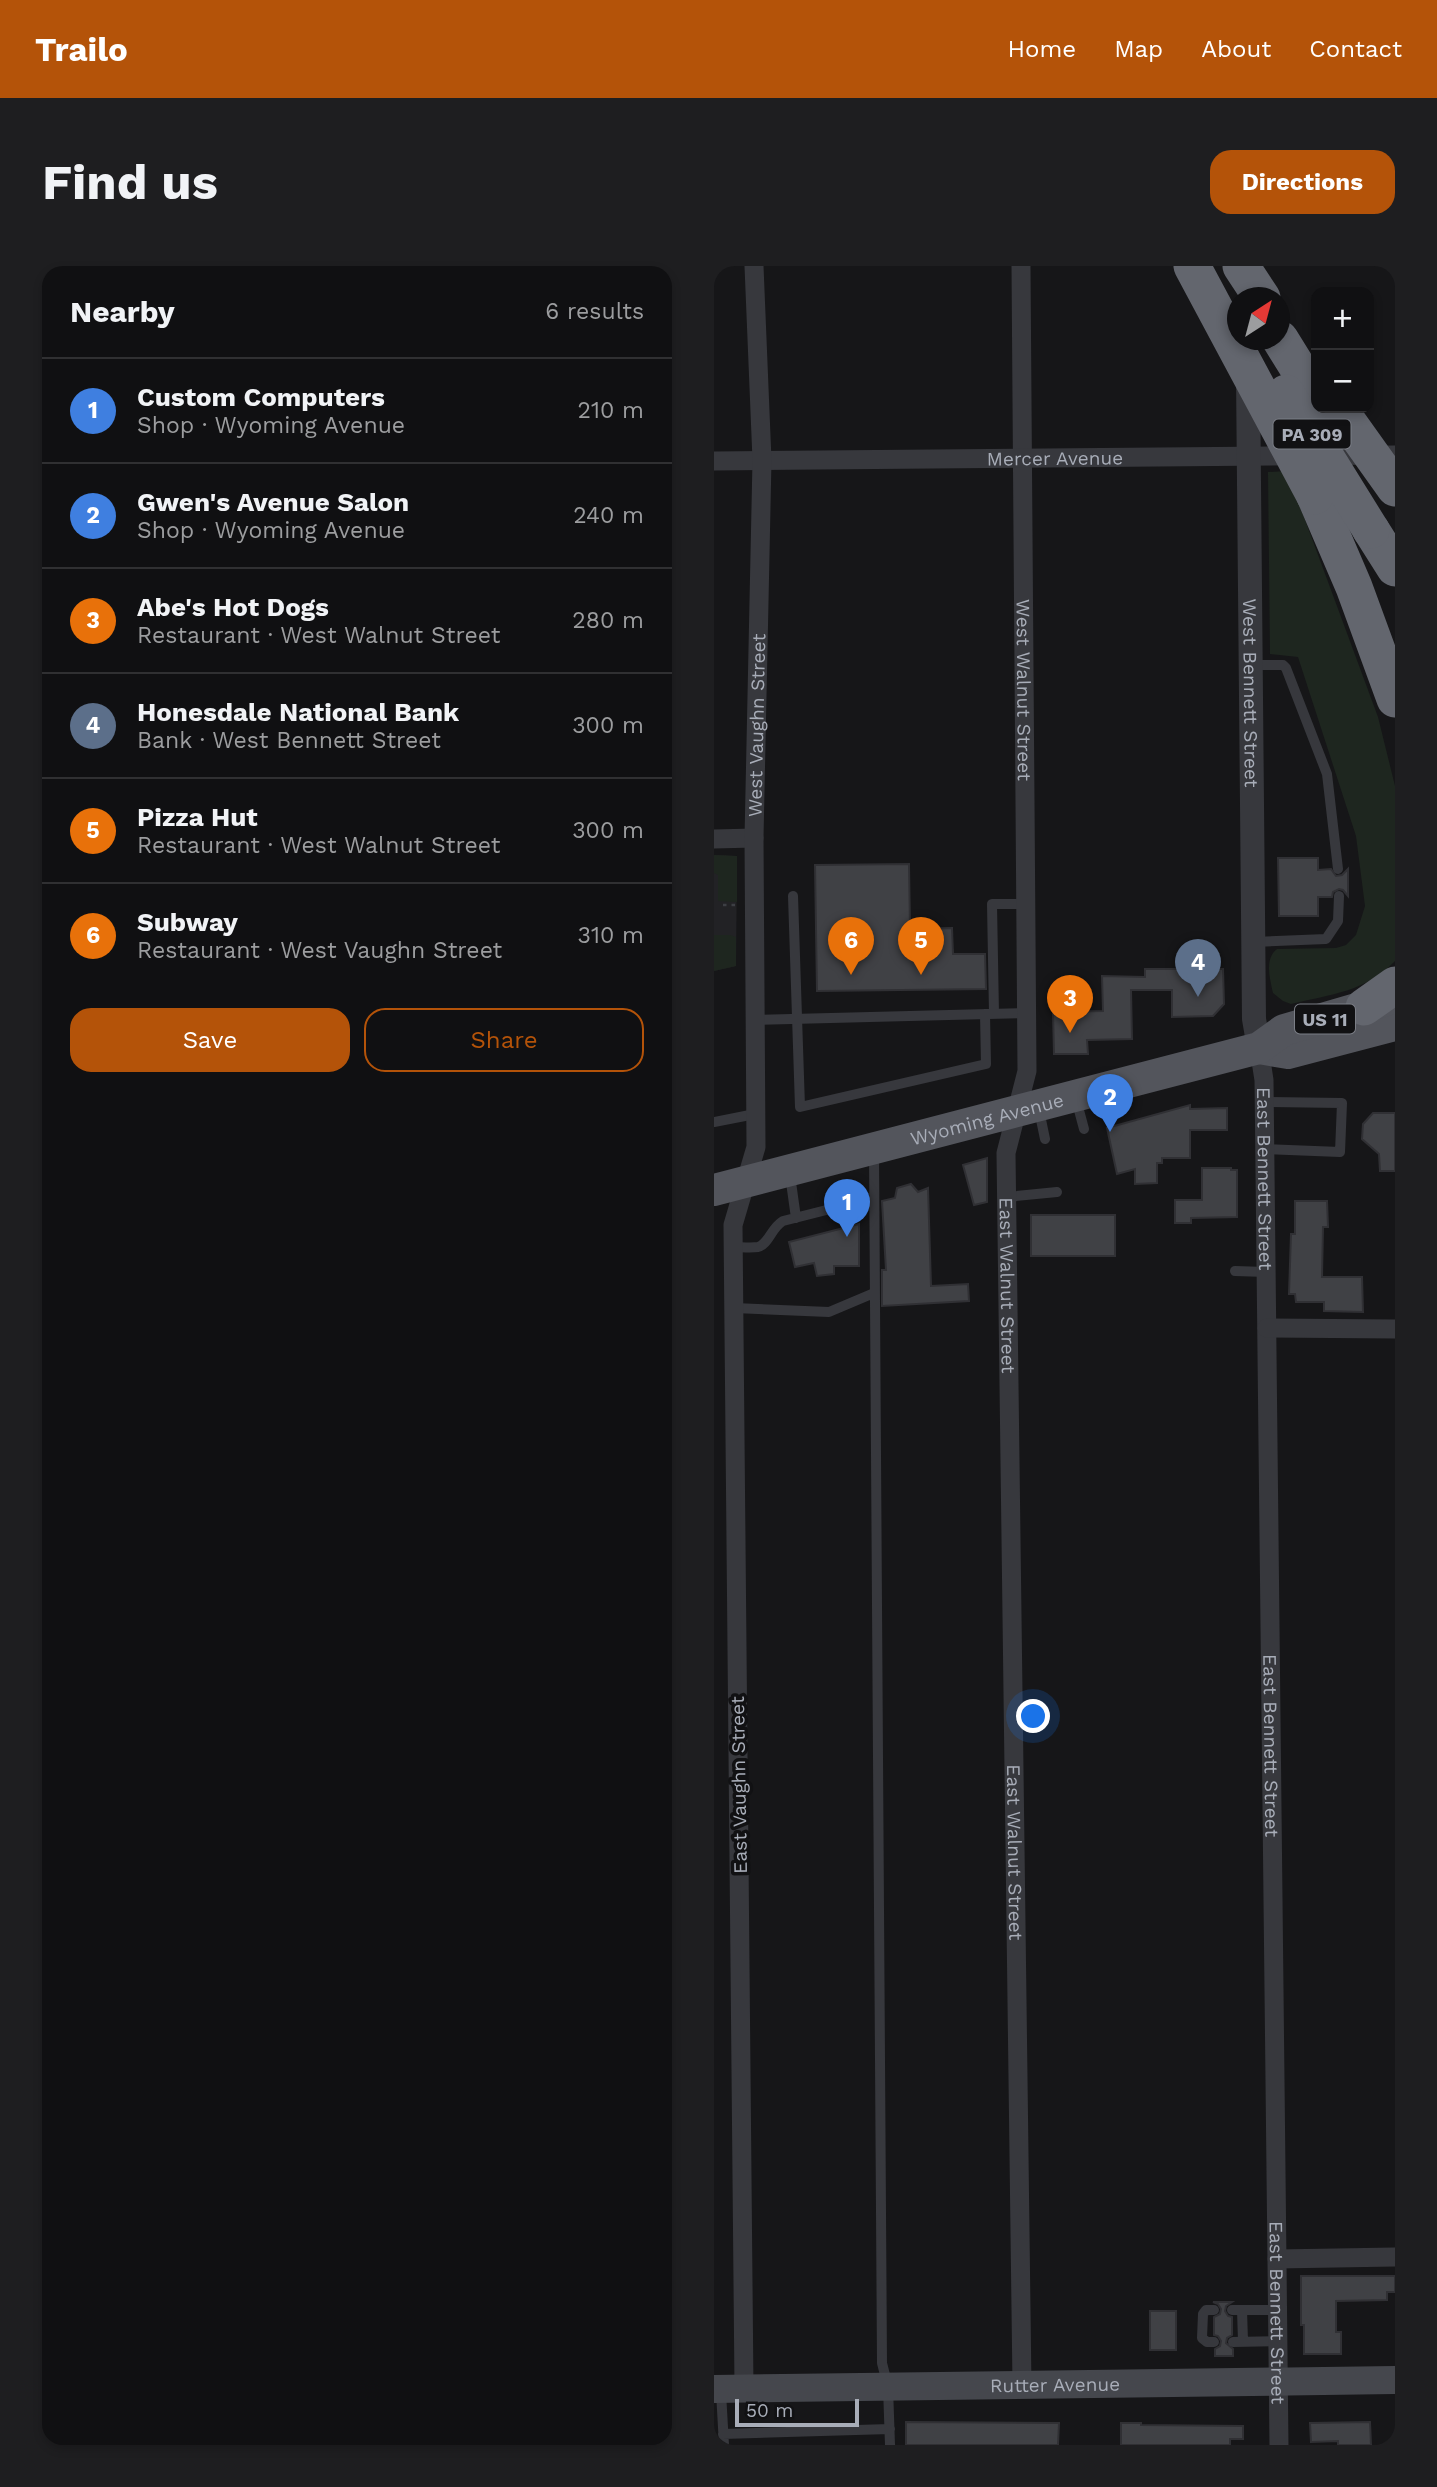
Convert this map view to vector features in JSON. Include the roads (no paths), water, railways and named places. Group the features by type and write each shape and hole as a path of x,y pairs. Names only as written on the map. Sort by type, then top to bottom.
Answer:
{"highway":[{"path":"1192,266 1315,496 1358,598 1395,699"},
{"path":"1203,266 1227,303"},
{"path":"1234,266 1247,287"},
{"path":"1241,266 1255,287"},
{"path":"1290,339 1311,369"},
{"name":"PA 309","path":"1256,350 1383,526"},
{"name":"PA 309","path":"1286,350 1311,389"},
{"name":"PA 309","path":"1326,413 1383,526 1395,568"},
{"path":"1342,413 1395,488"},
{"path":"1385,1010 1395,985"}],"main road":[{"name":"Wyoming Avenue","path":"714,1190 1259,1048 1284,1030 1385,1010"},
{"name":"Rutter Avenue","path":"726,2388 1395,2379"}],"street":[{"name":"West Vaughn Street","path":"744,1183 756,1147 754,838 762,460 754,266"},
{"name":"West Walnut Street","path":"1021,266 1027,1109"},
{"path":"1247,266 1247,287"},
{"name":"West Bennett Street","path":"1249,350 1254,1019 1259,1048"},
{"name":"Mercer Avenue","path":"714,461 1395,455"},
{"path":"714,839 754,838"},
{"name":"East Bennett Street","path":"1259,1048 1264,1080 1265,1149 1279,2445"},
{"name":"East Walnut Street","path":"1022,2386 1006,1148 1027,1109"},
{"name":"East Vaughn Street","path":"726,2388 733,1219 744,1183"},
{"path":"1267,1328 1395,1329"},
{"path":"1277,2259 1395,2257"}],"lane":[{"path":"1250,664 1283,665 1286,668 1327,774 1338,869"},
{"path":"793,895 800,1107 986,1064 990,1014 992,904 1026,904"},
{"path":"1253,942 1326,939 1338,921 1339,896"},
{"path":"755,1020 1026,1013"},
{"path":"1076,1097 1084,1129"},
{"path":"1264,1102 1342,1103 1340,1152 1265,1149"},
{"path":"1027,1109 1045,1139"},
{"path":"714,1122 755,1114"},
{"path":"874,1149 882,2349 888,2387 890,2445"},
{"path":"789,1171 796,1218"},
{"path":"1007,1197 1057,1192"},
{"path":"733,1247 760,1247 766,1243 774,1227 783,1221 858,1202 874,1201"},
{"path":"1235,1271 1266,1272"},
{"path":"734,1308 829,1312 874,1293"},
{"path":"1278,2309 1237,2310 1238,2342 1278,2341"},
{"path":"1214,2310 1206,2310 1203,2314 1202,2338 1207,2342 1214,2342"},
{"path":"726,2388 724,2440 890,2430"}],"place":[{"name":"Subway","path":"851,975"},
{"name":"Pizza Hut","path":"921,975"},
{"name":"Honesdale National Bank","path":"1198,997"},
{"name":"Abe's Hot Dogs","path":"1070,1033"},
{"name":"Gwen's Avenue Salon","path":"1110,1132"},
{"name":"Custom Computers","path":"847,1237"}]}
